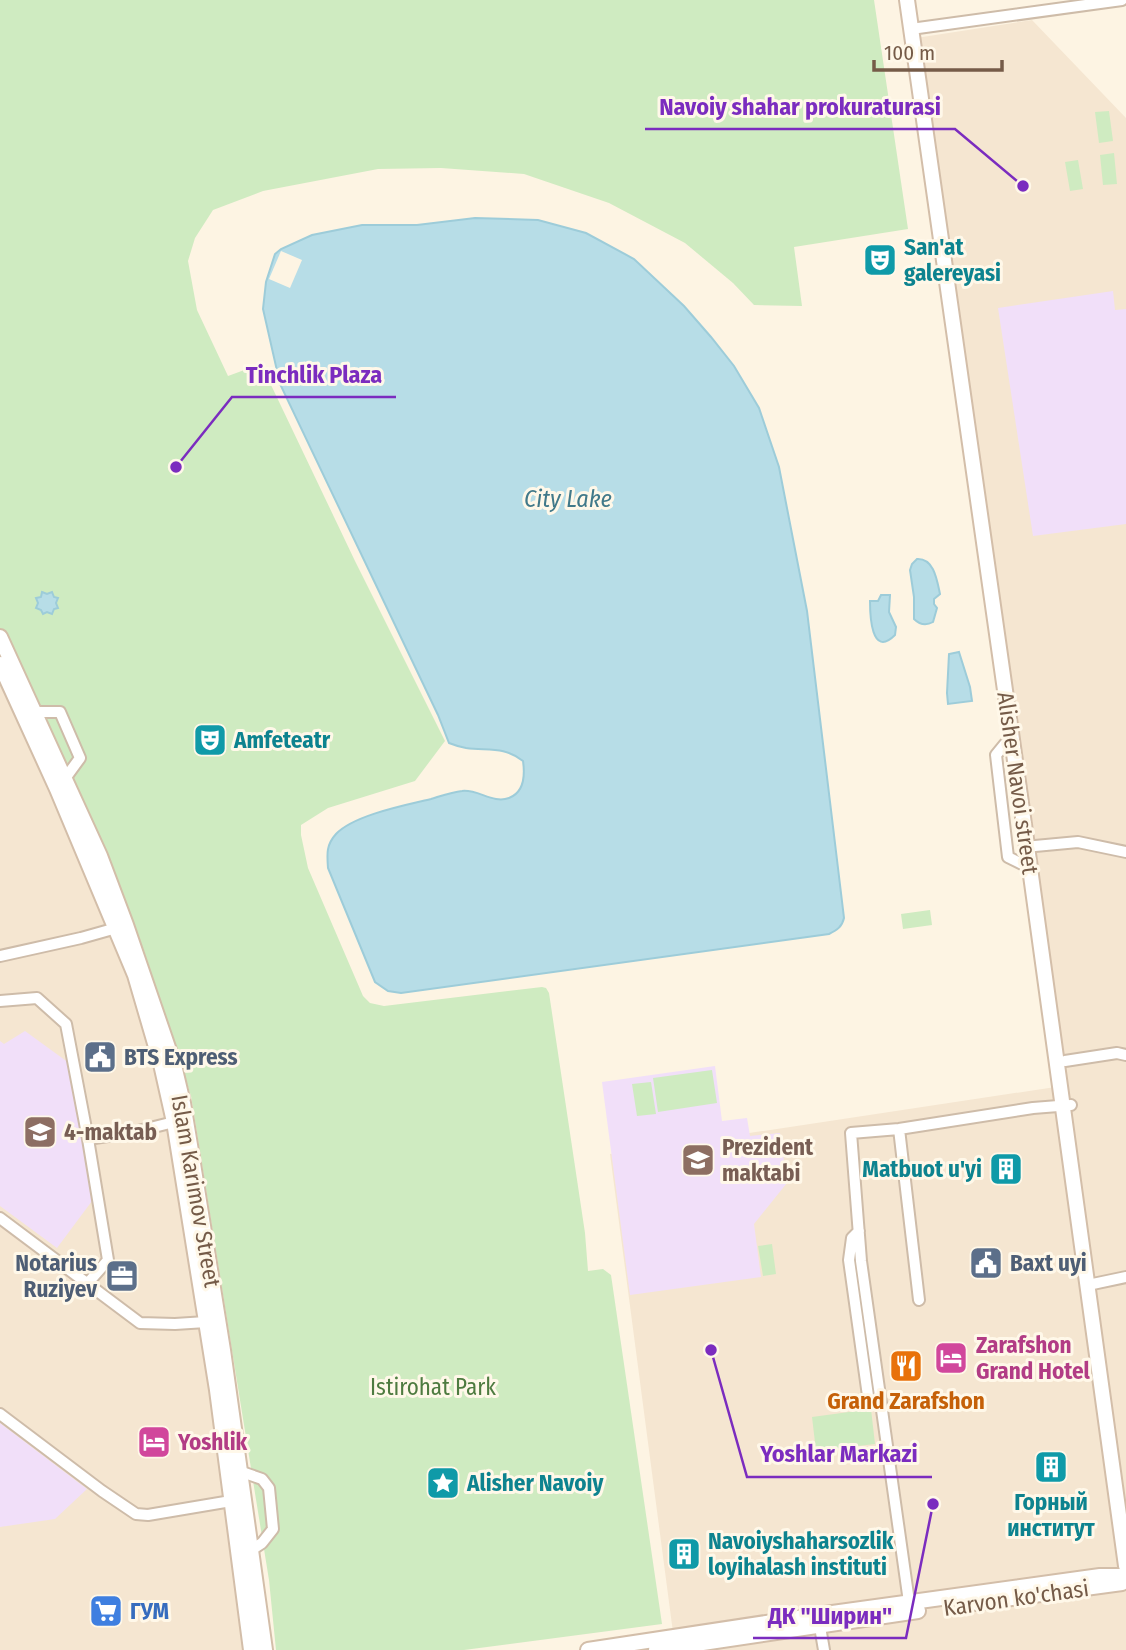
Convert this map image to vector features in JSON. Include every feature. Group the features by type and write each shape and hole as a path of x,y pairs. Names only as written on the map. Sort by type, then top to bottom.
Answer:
{"main road":[{"name":"Alisher Navoi street","path":"907,0 916,29 934,136 1067,1105 1126,1566"},
{"name":"Alisher Navoi street","path":"916,0 916,29"},
{"name":"Islam Karimov Street","path":"0,637 28,712 163,1030 174,1065 183,1103 223,1350 239,1471 251,1650"},
{"name":"Islam Karimov Street","path":"0,664 28,712"},
{"name":"Alisher Navoi street","path":"1010,693 1013,743 1065,1061 1067,1105"},
{"name":"Islam Karimov Street","path":"121,927 161,1064 174,1122 231,1502 265,1650"},
{"name":"Alisher Navoi street","path":"1091,1284 1126,1506"},
{"path":"910,1607 1100,1576 1126,1576"},
{"name":"Karvon ko'chasi","path":"656,1650 819,1620 910,1607 1126,1583"},
{"path":"588,1650 819,1620"}],"street":[{"path":"916,29 1122,0"},
{"path":"28,712 60,712 80,758 60,785"},
{"path":"1013,743 1004,744 996,755 1008,857 1032,857 1077,842 1126,852"},
{"path":"0,956 81,939 121,927"},
{"path":"0,1001 37,998 66,1024 108,1260 87,1283"},
{"path":"1065,1061 1117,1053 1126,1055"},
{"path":"910,1607 872,1337 851,1133 899,1129 1067,1105"},
{"path":"88,1139 174,1122"},
{"path":"899,1129 919,1300"},
{"path":"0,1218 140,1323 206,1322"},
{"path":"859,1231 852,1238 849,1260 869,1402"},
{"path":"1091,1284 1126,1277"},
{"path":"0,1414 136,1514 148,1515 231,1502"},
{"path":"239,1471 262,1479 269,1488 273,1529 262,1543 245,1555"},
{"path":"819,1620 824,1650"}],"shaded area":[{"path":"1032,20 1126,118 1126,1650 610,1650 674,1640 610,1154 1062,1086 916,38"},
{"path":"1113,291 1115,310 1126,309 1126,524 1033,536 998,308"},
{"path":"0,644 174,1073 260,1650 0,1650"},
{"name":"4-maktab","path":"25,1031 69,1063 92,1201 57,1248 0,1206 0,1041 4,1044"},
{"name":"Prezident maktabi","path":"715,1066 722,1121 747,1118 750,1136 780,1133 787,1183 754,1224 761,1277 630,1295 602,1082"},
{"path":"0,1423 87,1489 55,1519 0,1527"}],"green space":[{"name":"Istirohat Park","path":"0,0 874,0 908,229 794,247 802,306 754,305 733,283 685,243 609,203 524,174 441,168 378,169 263,191 213,210 195,238 188,261 197,310 228,376 261,364 445,741 415,781 328,808 301,825 308,868 363,996 370,1003 384,1006 542,987 549,993 585,1233 588,1271 603,1269 611,1275 662,1624 464,1650 276,1650 269,1580 191,1096 121,888 0,630"},
{"path":"1109,111 1113,141 1099,143 1095,112"},
{"path":"1114,153 1117,184 1103,185 1100,155"},
{"path":"1078,160 1083,189 1070,191 1065,162"},
{"path":"930,910 932,925 903,929 901,914"},
{"path":"712,1070 717,1103 658,1112 653,1078"},
{"path":"651,1082 656,1114 637,1116 632,1084"},
{"path":"772,1244 776,1274 763,1276 758,1246"},
{"path":"871,1409 875,1444 816,1451 812,1417"}],"water":[{"name":"City Lake","path":"475,218 538,220 586,233 634,259 684,306 711,337 734,366 759,408 779,467 807,611 844,918 839,928 829,934 401,993 388,991 375,982 328,868 330,842 344,827 367,816 454,792 468,791 497,799 509,798 521,787 524,777 523,761 502,751 466,748 449,743 280,384 263,309 266,282 275,254 312,235 362,225 417,225"},
{"path":"917,559 931,566 940,594 934,599 937,608 933,622 928,624 921,624 914,619 910,570"},
{"path":"42,592 52,592 54,597 58,598 58,608 54,609 52,614 43,614 36,608 36,598 41,597"},
{"path":"881,595 890,595 889,612 896,627 895,635 881,642 874,632 870,601 878,601"},
{"path":"959,652 972,701 948,704 949,654"}],"pier":[{"path":"281,251 302,260 290,288 269,279"}],"place":[{"name":"Navoiy shahar prokuraturasi","path":"1023,186"},
{"name":"San'at galereyasi","path":"880,260"},
{"name":"Tinchlik Plaza","path":"176,467"},
{"name":"Amfeteatr","path":"210,740"},
{"name":"BTS Express","path":"100,1057"},
{"name":"4-maktab","path":"40,1132"},
{"name":"Prezident maktabi","path":"698,1160"},
{"name":"Matbuot u'yi","path":"1006,1169"},
{"name":"Baxt uyi","path":"986,1263"},
{"name":"Notarius Ruziyev","path":"122,1276"},
{"name":"Yoshlar Markazi","path":"711,1350"},
{"name":"Zarafshon Grand Hotel","path":"951,1358"},
{"name":"Grand Zarafshon","path":"906,1366"},
{"name":"Yoshlik","path":"154,1442"},
{"name":"Горный институт","path":"1051,1467"},
{"name":"Alisher Navoiy","path":"443,1483"},
{"name":"ДК \"Ширин\"","path":"933,1504"},
{"name":"Navoiyshaharsozlik loyihalash instituti","path":"684,1554"},
{"name":"ГУМ","path":"106,1611"}]}
